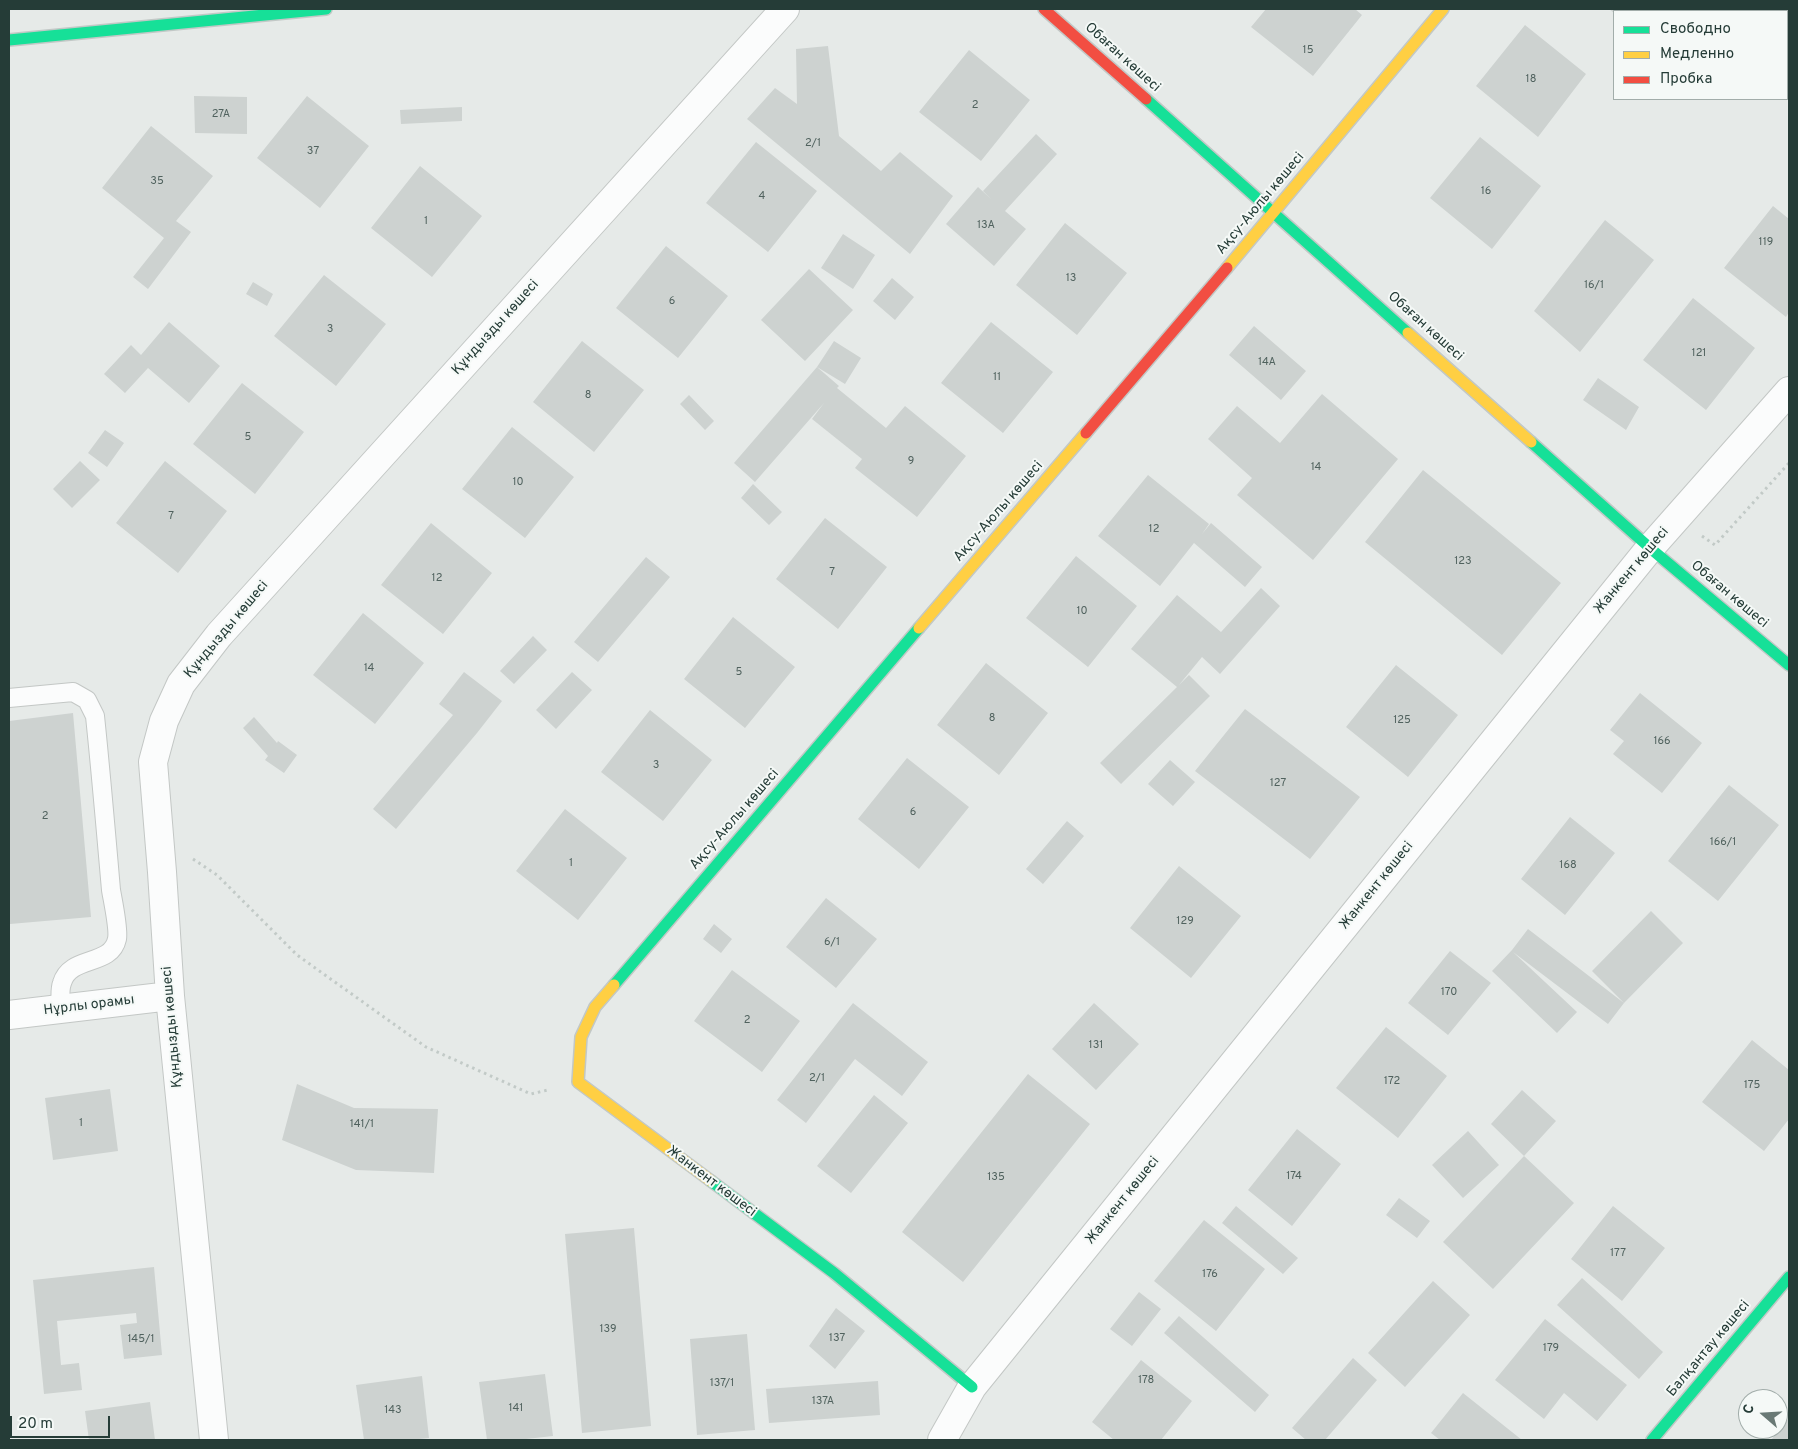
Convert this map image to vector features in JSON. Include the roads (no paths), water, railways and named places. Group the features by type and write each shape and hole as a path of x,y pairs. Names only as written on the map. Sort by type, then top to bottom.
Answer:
{"street":[{"path":"9,40 326,9"},
{"name":"Құндызды көшесі","path":"214,1440 170,996 153,762 164,721 181,684 219,635 785,9"},
{"name":"Обаған көшесі","path":"1044,9 1650,548 1789,665"},
{"name":"Ақсу-Аюлы көшесі","path":"578,1082 581,1037 601,1000 1274,213 1443,9"},
{"name":"Жанкент көшесі","path":"942,1440 972,1387 1650,548 1789,391"},
{"name":"Нұрлы орамы","path":"9,1015 170,996"},
{"name":"Жанкент көшесі","path":"578,1082 834,1273 972,1387"},
{"name":"Балқантау көшесі","path":"1652,1440 1789,1277"}],"lane":[{"path":"9,698 74,692 87,700 95,716 111,890 118,937 113,950 107,956 80,964 68,971 61,984 60,1010"}]}
